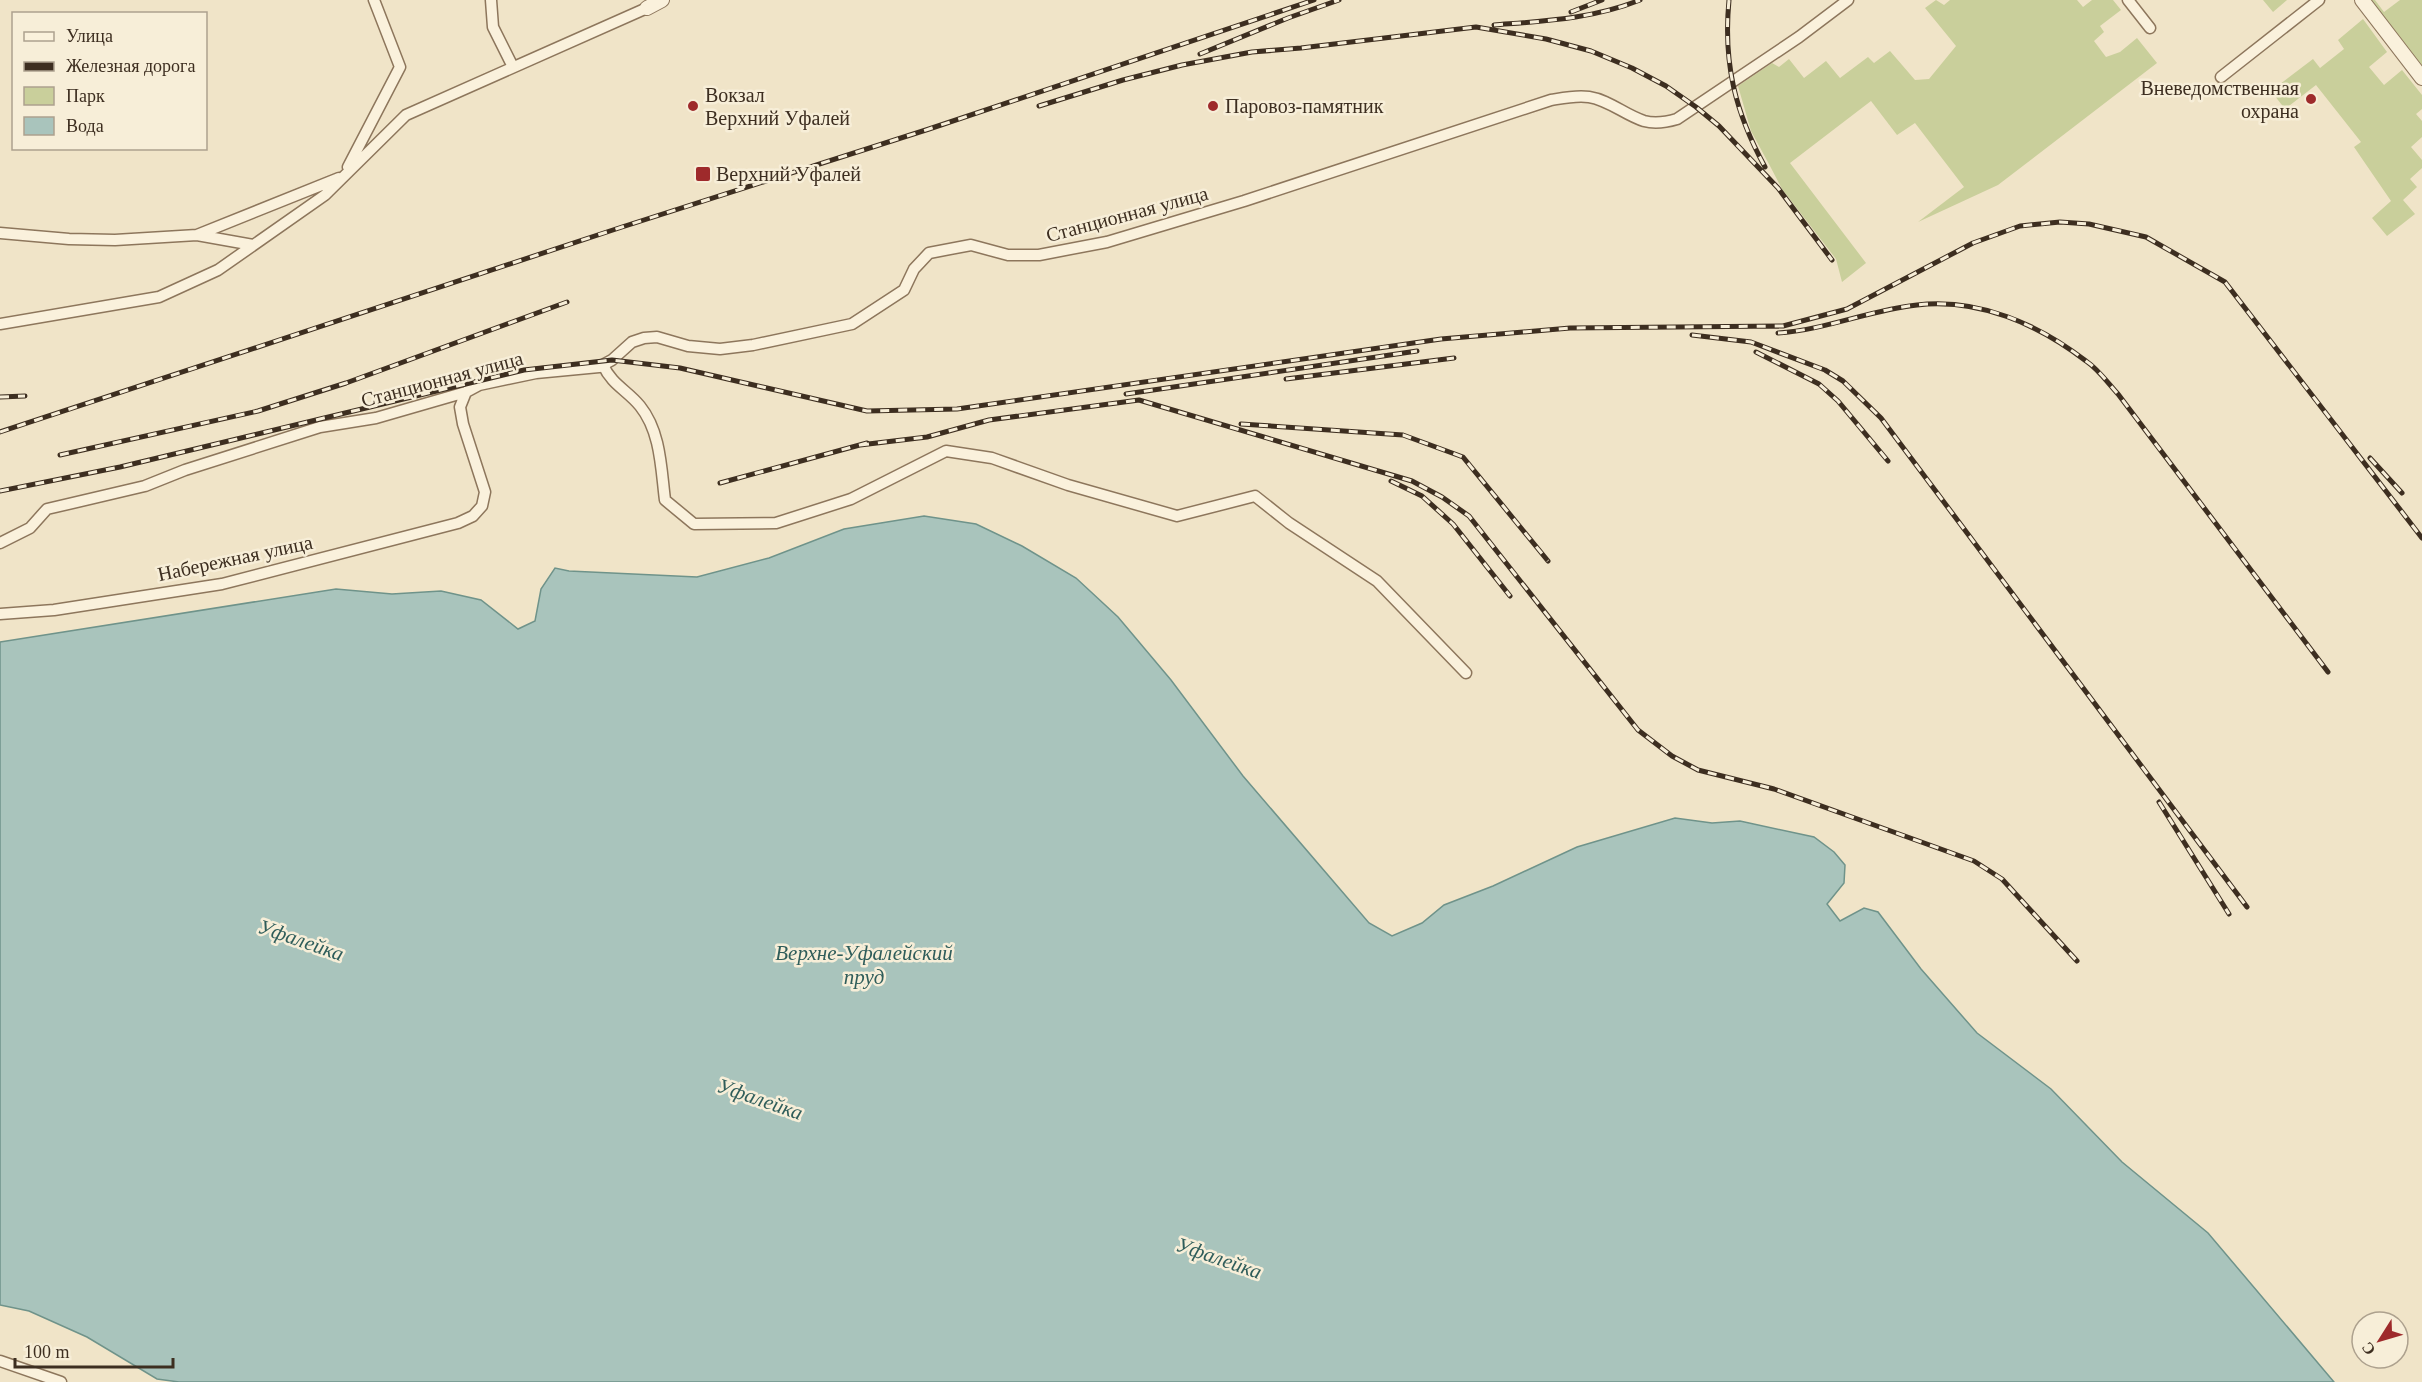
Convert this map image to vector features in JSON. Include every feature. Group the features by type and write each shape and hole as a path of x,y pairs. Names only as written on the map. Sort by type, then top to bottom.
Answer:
{"street":[{"path":"197,235 344,176 400,67 374,0"},
{"path":"491,0 493,27 513,66"},
{"path":"1,324 159,297 218,270 325,195 406,115 662,0"},
{"name":"Станционная улица","path":"0,543 30,528 47,509 145,486 185,470 320,427 376,418 466,392 479,385 536,373 603,365 632,342 644,338 657,337 688,346 720,349 753,345 852,324 904,290 914,269 929,253 971,245 1008,255 1039,255 1107,242 1244,201 1569,96 1589,97 1616,106 1645,122 1663,123 1677,119 1799,37 1848,0"},
{"path":"2128,0 2150,28"},
{"path":"2220,77 2319,0"},
{"path":"2362,0 2422,78"},
{"path":"0,233 115,240 197,235 253,245"},
{"path":"603,365 609,378 640,406 658,443 664,500 694,524 776,523 851,499 946,450 992,458 1068,485 1177,516 1255,496 1289,524 1377,581 1466,673"},
{"name":"Набережная улица","path":"0,614 54,610 222,584 458,523 473,516 482,506 485,492 463,424 460,407 466,392"},
{"path":"0,1361 61,1382"}],"green space":[{"path":"1936,0 1944,5 1950,0 2077,0 2083,7 2092,0 2113,0 2121,10 2100,26 2104,32 2094,41 2106,57 2120,52 2137,38 2157,63 1998,185 1918,222 1964,187 1915,123 1897,135 1871,101 1790,163 1866,263 1842,282 1836,259 1782,189 1751,131 1738,86 1772,63 1779,67 1789,59 1804,78 1826,61 1840,78 1868,57 1874,63 1890,51 1915,80 1929,79 1956,46 1925,8"},
{"path":"2263,0 2287,0 2273,12"},
{"path":"2369,0 2375,0 2384,12 2400,0 2422,0 2422,67"},
{"path":"2363,19 2387,52 2369,67 2384,85 2402,70 2422,95 2422,109 2416,114 2422,121 2422,137 2411,147 2422,160 2422,168 2410,179 2417,187 2403,200 2415,214 2387,236 2372,218 2391,201 2354,147 2361,142 2316,85 2285,109 2271,91 2313,59 2320,68 2344,49 2338,40"}],"water":[{"name":"Верхне-Уфалейский пруд","path":"924,516 976,524 1022,546 1076,578 1118,617 1171,680 1243,776 1369,923 1392,936 1422,923 1444,905 1493,886 1577,847 1675,818 1712,823 1740,821 1814,837 1834,852 1845,865 1844,883 1827,904 1840,921 1864,908 1878,912 1921,969 1977,1033 2051,1089 2122,1162 2208,1233 2334,1382 179,1382 157,1379 87,1337 29,1311 0,1305 0,642 336,589 392,594 441,591 481,600 518,629 535,621 541,589 555,568 569,571 697,577 769,558 844,529"}],"railway":[{"path":"0,432 622,227 929,129 1314,0"},
{"path":"1200,54 1339,0"},
{"path":"1571,12 1602,0"},
{"path":"1494,25 1586,15 1640,0"},
{"path":"1729,0 1728,45 1734,86 1746,127 1765,167"},
{"path":"1039,106 1123,80 1182,65 1252,52 1476,27 1546,39 1591,51 1632,68 1666,86 1696,107 1719,126 1778,188 1832,260"},
{"path":"0,491 120,467 524,370 612,360 680,368 867,411 957,409 1441,339 1570,328 1783,326 1847,309 1973,243 2020,226 2060,222 2089,224 2146,237 2225,282 2422,538"},
{"path":"60,455 258,411 346,383 567,302"},
{"path":"1778,333 1813,328 1882,311 1940,304 1985,310 2007,317 2028,325 2068,348 2099,372 2118,394 2328,672"},
{"path":"1692,335 1751,342 1825,370 1843,381 1881,418 2247,907"},
{"path":"1126,394 1417,351"},
{"path":"1756,352 1819,384 1838,401 1888,461"},
{"path":"1286,379 1454,358"},
{"path":"0,397 25,396"},
{"path":"860,445 927,437 989,420 1139,400 1412,481 1442,497 1469,516 1638,730 1672,756 1698,770 1774,789 1974,861 2002,879 2077,961"},
{"path":"1241,424 1403,435 1463,457 1548,561"},
{"path":"720,483 867,443"},
{"path":"2370,458 2402,493"},
{"path":"1391,481 1422,496 1453,524 1510,596"},
{"path":"2159,802 2229,914"}],"place":[{"name":"Вневедомственная охрана","path":"2311,99"},
{"name":"Вокзал Верхний Уфалей","path":"693,106"},
{"name":"Паровоз-памятник","path":"1213,106"},
{"name":"Верхний Уфалей","path":"703,174"}],"water label":[{"name":"Уфалейка","path":"301,940"},
{"name":"Уфалейка","path":"760,1099"},
{"name":"Уфалейка","path":"1219,1258"}]}
